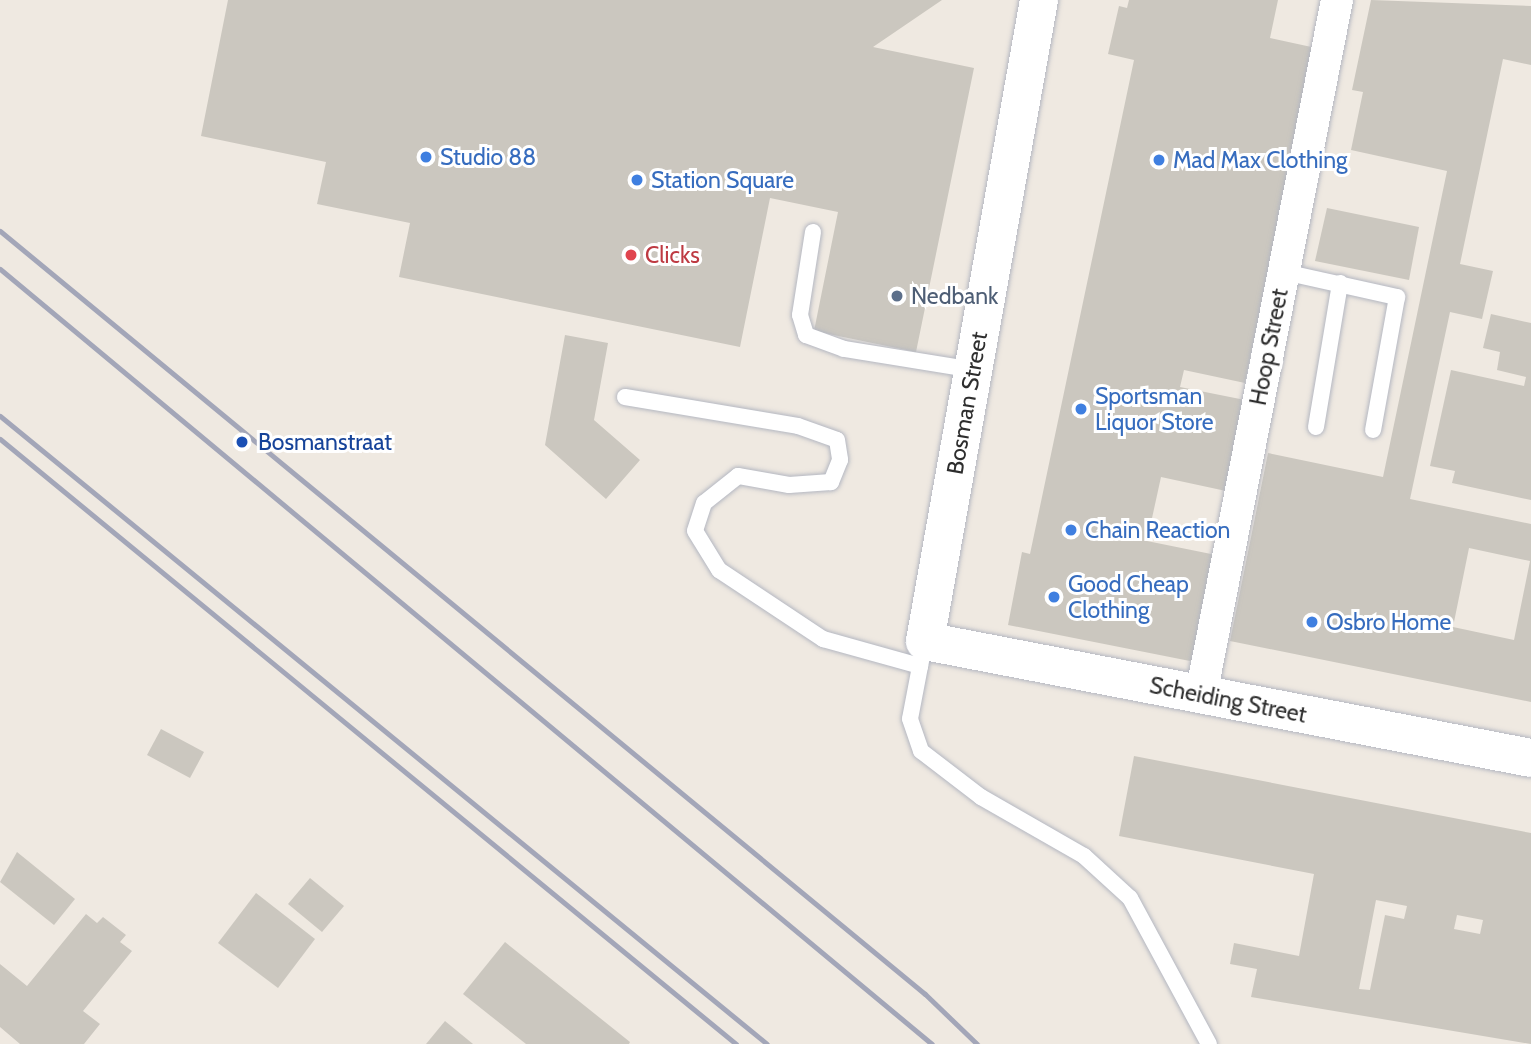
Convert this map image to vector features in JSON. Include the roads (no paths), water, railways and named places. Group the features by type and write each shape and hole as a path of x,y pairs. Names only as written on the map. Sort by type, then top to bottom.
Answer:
{"main road":[{"name":"Bosman Street","path":"922,654 1039,0"},
{"name":"Scheiding Street","path":"922,654 1201,695 1531,758"}],"street":[{"name":"Hoop Street","path":"1201,695 1338,0"}],"lane":[{"path":"813,232 800,315 806,335 844,349 973,370"},
{"path":"1284,272 1397,297 1373,430"},
{"path":"1316,427 1340,283"},
{"path":"625,397 798,426 837,440 840,460 831,482 789,485 752,476 724,480 695,517 695,531 719,570 823,639 922,654 910,719 921,751 981,797 1084,856 1130,898 1209,1044"}],"railway":[{"path":"0,231 925,994 977,1044"},
{"path":"0,269 932,1044"},
{"path":"0,416 767,1044"},
{"path":"0,439 736,1044"}],"place":[{"name":"Studio 88","path":"426,157"},
{"name":"Mad Max Clothing","path":"1159,160"},
{"name":"Station Square","path":"637,180"},
{"name":"Clicks","path":"631,255"},
{"name":"Nedbank","path":"897,296"},
{"name":"Sportsman Liquor Store","path":"1081,409"},
{"name":"Bosmanstraat","path":"242,442"},
{"name":"Chain Reaction","path":"1071,530"},
{"name":"Good Cheap Clothing","path":"1054,597"},
{"name":"Osbro Home","path":"1312,622"}]}
